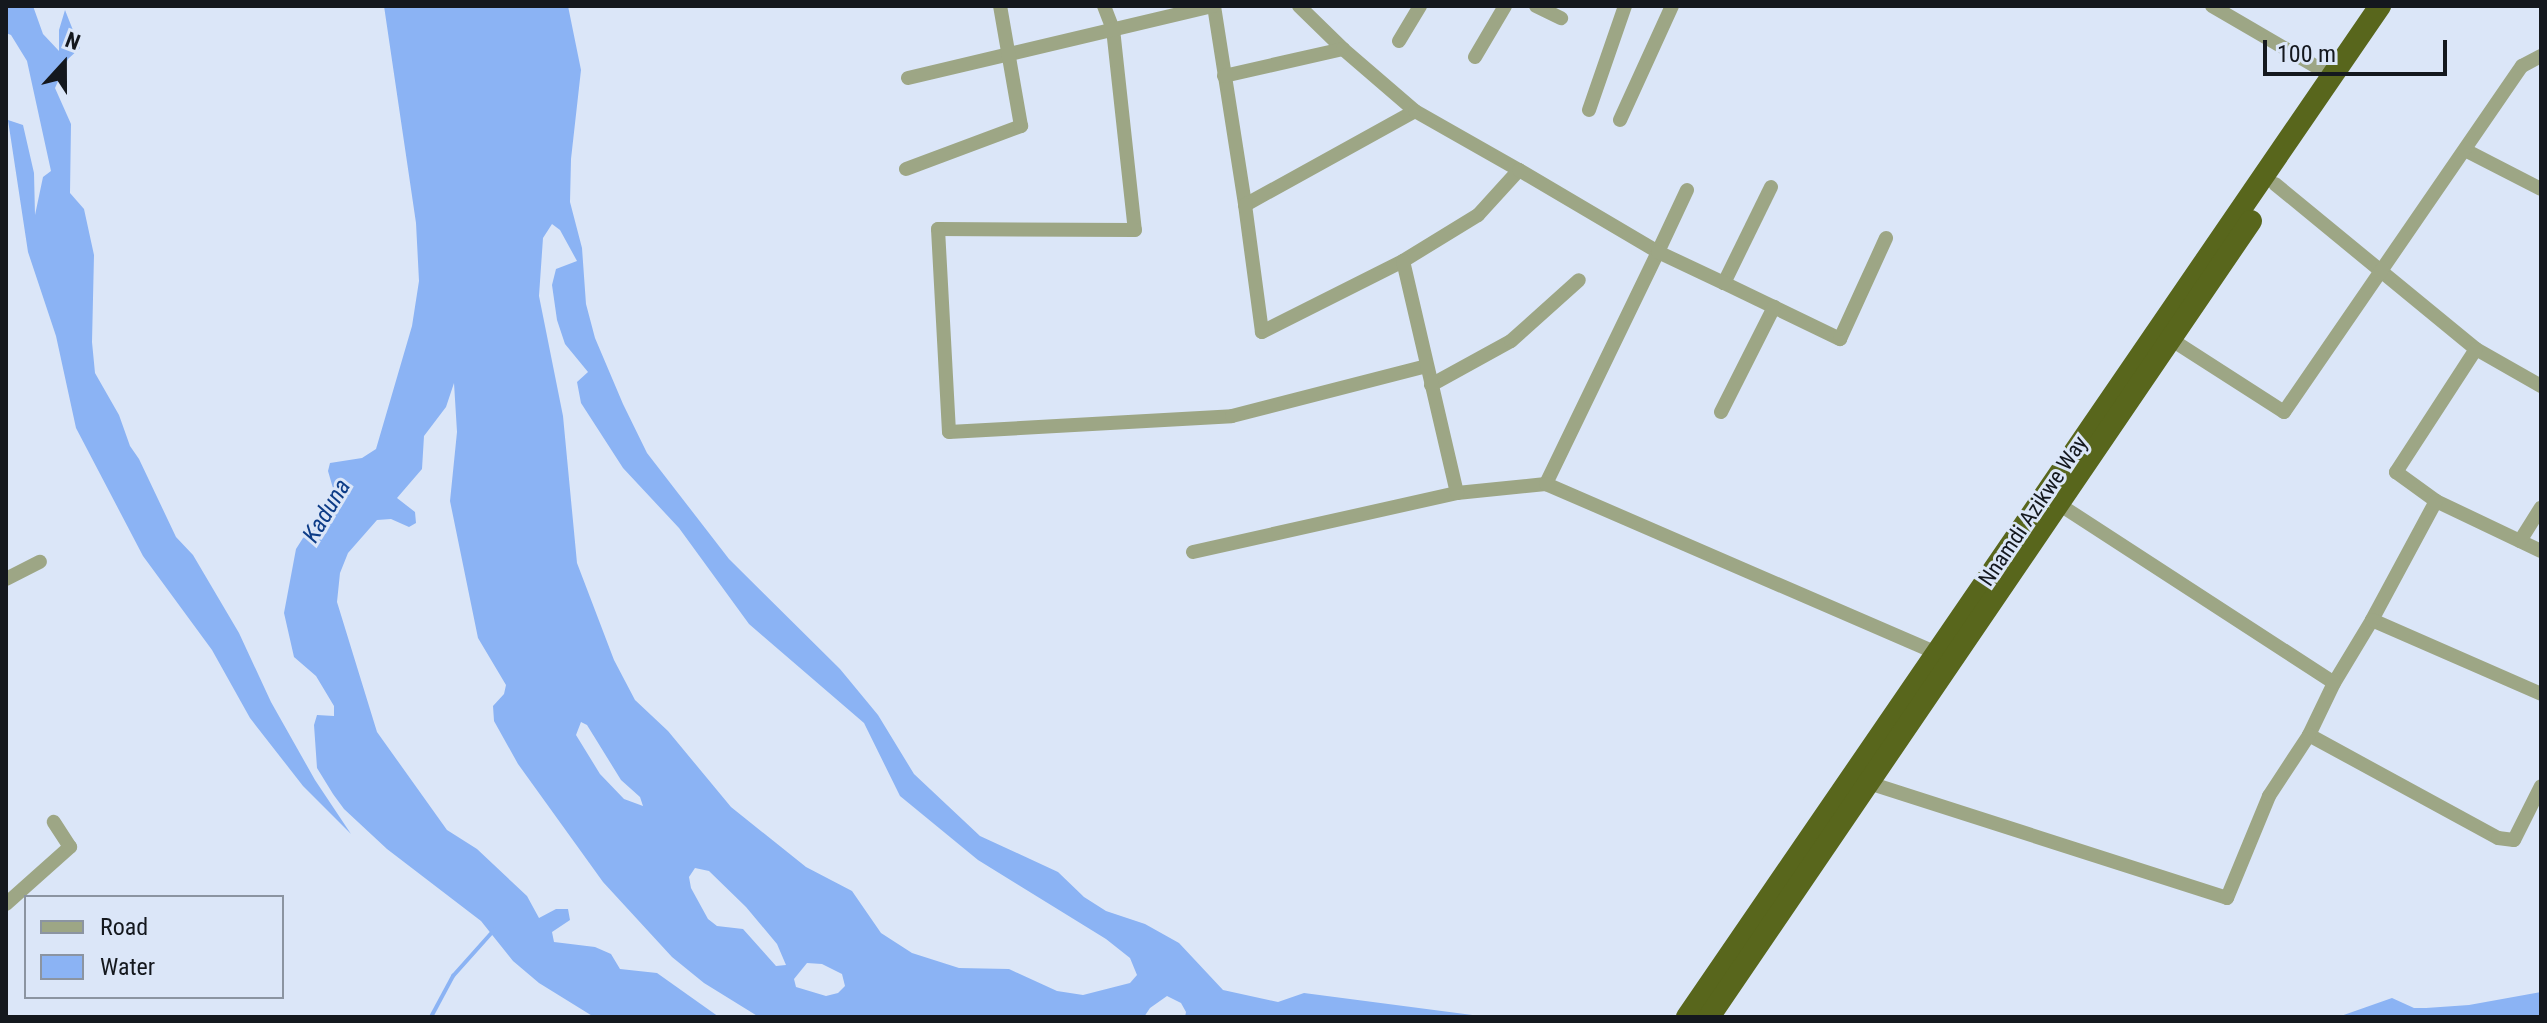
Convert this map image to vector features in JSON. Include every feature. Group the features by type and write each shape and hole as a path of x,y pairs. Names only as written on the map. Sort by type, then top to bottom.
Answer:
{"highway":[{"name":"Nnamdi Azikwe Way","path":"1709,1017 1719,987 1936,653 2380,6"},
{"name":"Nnamdi Azikwe Way","path":"1687,1017 1719,987 1869,783 2397,6"}],"street":[{"path":"906,169 1021,126 1000,6"},
{"path":"1104,6 1113,29 1135,230 938,229 949,432 1232,416 1427,366"},
{"path":"908,78 1113,29 1169,10 1213,6 1262,332 1403,261 1478,215 1519,170"},
{"path":"1299,6 1415,111 1658,252 1840,339 1886,238"},
{"path":"1399,41 1420,6"},
{"path":"1475,57 1505,6"},
{"path":"1536,6 1561,18"},
{"path":"1589,110 1625,6"},
{"path":"1620,120 1672,6"},
{"path":"2212,6 2334,77"},
{"path":"1224,76 1343,49"},
{"path":"2172,340 2284,412 2522,66 2541,56"},
{"path":"1245,205 1415,111"},
{"path":"2465,150 2541,189"},
{"path":"2275,184 2384,270 2476,349 2541,386"},
{"path":"1724,283 1771,187"},
{"path":"1546,484 1687,190"},
{"path":"1403,261 1457,493"},
{"path":"1431,385 1511,341 1579,280"},
{"path":"1721,412 1774,307"},
{"path":"2476,349 2396,472 2436,501 2541,551"},
{"path":"1193,552 1457,493 1546,484 1936,653"},
{"path":"1869,783 2227,898 2269,796 2309,735 2334,683 2436,501"},
{"path":"2057,503 2334,683"},
{"path":"2520,541 2541,508"},
{"path":"6,579 40,562"},
{"path":"2372,620 2541,694"},
{"path":"2309,735 2498,838 2514,840 2541,786"},
{"path":"6,904 70,847 54,822"}],"water":[{"path":"6,6 33,6 43,34 59,51 59,30 65,10 80,48 68,59 55,88 71,124 70,193 84,209 94,255 92,342 95,373 119,415 130,446 176,537 193,555 239,633 271,702 315,780 351,834 303,786 250,718 212,650 143,556 76,428 56,336 28,252 8,120 23,125 34,173 35,215 43,177 51,171 27,61 11,35 6,33"},
{"path":"384,6 568,6 581,70 571,159 570,202 582,248 586,304 595,338 623,404 647,453 729,559 840,669 878,715 914,774 980,836 1058,872 1084,897 1106,911 1145,924 1179,943 1223,990 1278,1002 1304,993 1480,1016 1528,1017 1185,1017 1181,1003 1167,996 1150,1008 1144,1017 759,1017 704,983 672,957 603,882 518,764 494,721 493,706 504,694 506,685 478,638 450,501 457,432 454,383 446,407 424,436 422,469 397,498 415,512 416,523 409,527 391,519 377,520 348,553 340,573 337,602 377,732 447,830 477,849 527,896 539,918 556,909 568,909 570,920 552,932 554,942 595,947 611,954 620,969 657,973 719,1017 594,1017 539,983 513,961 481,921 387,849 344,809 333,794 317,768 314,725 317,715 334,716 334,706 316,676 294,657 284,613 296,549 303,538 335,512 335,495 328,471 330,463 362,458 376,449 412,326 419,281 416,223","holes":["552,224 560,230 577,261 556,269 552,285 557,320 565,344 588,372 577,382 581,403 623,468 679,528 749,624 864,723 900,796 978,860 1106,939 1130,958 1137,975 1130,983 1083,995 1057,991 1009,969 959,968 912,953 881,933 852,891 806,867 731,807 668,731 635,700 614,660 577,563 563,416 539,296 543,238","581,722 587,725 621,780 640,797 643,806 624,799 600,774 576,735","695,868 709,871 746,907 777,944 786,965 776,966 743,929 717,926 708,919 691,888 689,877","807,963 822,964 842,974 845,986 838,993 826,996 796,987 794,979"]},
{"path":"2541,992 2541,1017 2338,1017 2392,998 2414,1008 2426,1008 2469,1005"}],"waterway":[{"path":"431,1017 453,976 495,929"}],"water label":[{"name":"Kaduna","path":"327,511"}]}
